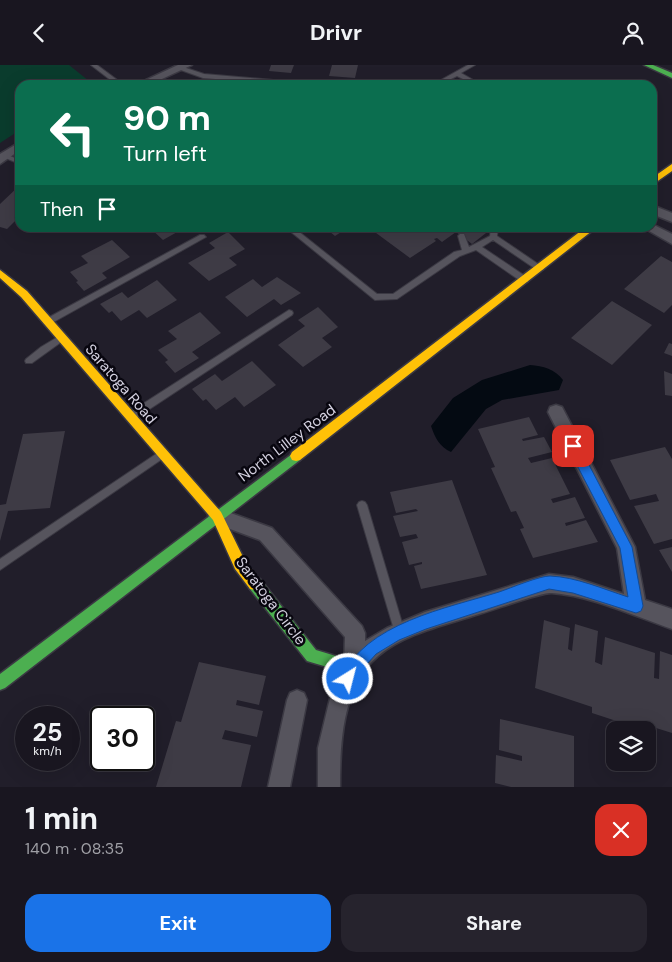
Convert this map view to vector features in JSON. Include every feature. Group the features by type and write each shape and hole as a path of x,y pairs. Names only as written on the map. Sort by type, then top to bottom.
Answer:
{"street":[{"path":"647,65 672,76"},
{"path":"152,80 184,67"},
{"path":"2,158 15,149"},
{"path":"657,178 672,167"},
{"path":"657,211 672,218"},
{"name":"North Lilley Road","path":"0,683 587,232"},
{"path":"657,232 672,240"},
{"name":"Saratoga Road","path":"0,273 24,294 61,339 217,516"},
{"path":"556,412 626,547 636,606"},
{"path":"217,516 266,534 309,580 355,633 354,668"},
{"name":"Saratoga Circle","path":"217,516 240,565 312,656 354,668"},
{"path":"329,787 329,748 342,690 354,668 371,649 400,633 426,622 549,583 573,586 672,619"},
{"path":"280,787 297,700"}],"lane":[{"path":"94,65 114,80"},
{"path":"444,80 472,65"},
{"path":"184,67 203,76 250,80"},
{"path":"456,73 469,80"},
{"path":"2,158 15,160"},
{"path":"294,232 375,297 394,297 456,254 477,247 494,237"},
{"path":"494,232 494,237"},
{"path":"462,236 466,251"},
{"path":"48,322 202,237"},
{"path":"494,237 540,268"},
{"path":"477,247 524,280"},
{"path":"130,417 289,313"},
{"path":"29,361 61,339"},
{"path":"0,565 162,454"},
{"path":"362,505 400,633"}],"green space":[{"path":"0,65 69,65 88,80 15,80 15,133 0,143"}],"shaded area":[{"path":"530,365 544,367 556,373 563,380 559,390 502,400 486,409 451,452 441,445 431,426 453,398 482,380"}],"building":[{"path":"271,65 294,65 291,73 269,71"},
{"path":"332,65 358,65 355,78 329,76"},
{"path":"15,190 15,221 7,229 0,227 0,204"},
{"path":"154,232 177,232 163,240"},
{"path":"228,232 245,249 229,258 237,265 209,281 188,263 215,248 209,243"},
{"path":"330,232 341,232 335,236"},
{"path":"375,232 456,232 442,242 437,238 434,239 436,241 410,258"},
{"path":"456,232 486,233 472,244"},
{"path":"112,240 130,257 102,273 107,278 84,291 70,272 88,263 81,256"},
{"path":"661,256 672,262 672,305 664,313 624,289"},
{"path":"277,277 301,293 281,305 274,299 247,317 225,297 253,279 262,287"},
{"path":"157,280 177,300 147,318 139,310 121,321 112,311 109,313 100,304 122,292 128,298"},
{"path":"612,301 652,325 612,365 571,338"},
{"path":"318,307 338,327 322,338 332,347 303,367 278,345 305,326 298,320"},
{"path":"200,312 221,333 192,352 199,358 175,373 165,362 168,360 158,350 177,339 168,331"},
{"path":"669,343 672,344 672,356 664,353"},
{"path":"252,361 276,385 244,407 235,397 216,410 206,399 203,401 192,389 215,374 222,381"},
{"path":"664,371 672,374 672,396 665,395"},
{"path":"529,417 538,435 522,439 523,441 544,437 552,452 528,458 531,463 552,458 570,494 551,499 553,503 575,497 585,518 565,523 566,526 586,520 598,542 533,558 520,529 524,528 516,511 511,512 491,468 495,467 478,429"},
{"path":"65,431 50,508 8,511 0,541 0,505 6,504 23,434"},
{"path":"665,447 672,459 672,539 654,544 634,506 659,501 656,494 630,500 610,460"},
{"path":"452,480 487,575 421,589 414,566 422,564 422,562 409,565 402,542 418,538 416,534 400,537 393,516 418,511 416,509 396,513 390,492"},
{"path":"672,547 672,572 659,550"},
{"path":"544,620 570,628 568,649 572,651 575,624 598,631 595,662 602,665 605,637 655,653 654,678 659,679 660,651 672,655 672,733 656,728 656,721 616,721 592,713 592,707 535,688"},
{"path":"199,662 266,676 259,705 237,700 236,705 263,711 257,737 225,730 222,739 251,745 241,787 156,787 176,721 181,722"},
{"path":"500,719 574,736 574,787 511,787 495,783 496,755 522,761 522,756 499,750"}],"traffic: fast":[{"path":"647,65 672,76"},
{"path":"0,683 296,456"},
{"path":"255,584 312,656 354,668"}],"traffic: slow":[{"path":"657,178 672,167"},
{"path":"296,456 587,232"},
{"path":"0,273 24,294 217,516 240,565 255,584"}],"route":[{"path":"348,679 354,668 371,649 394,635 426,622 535,586 549,583 573,586 636,606 626,547 573,446"}]}
